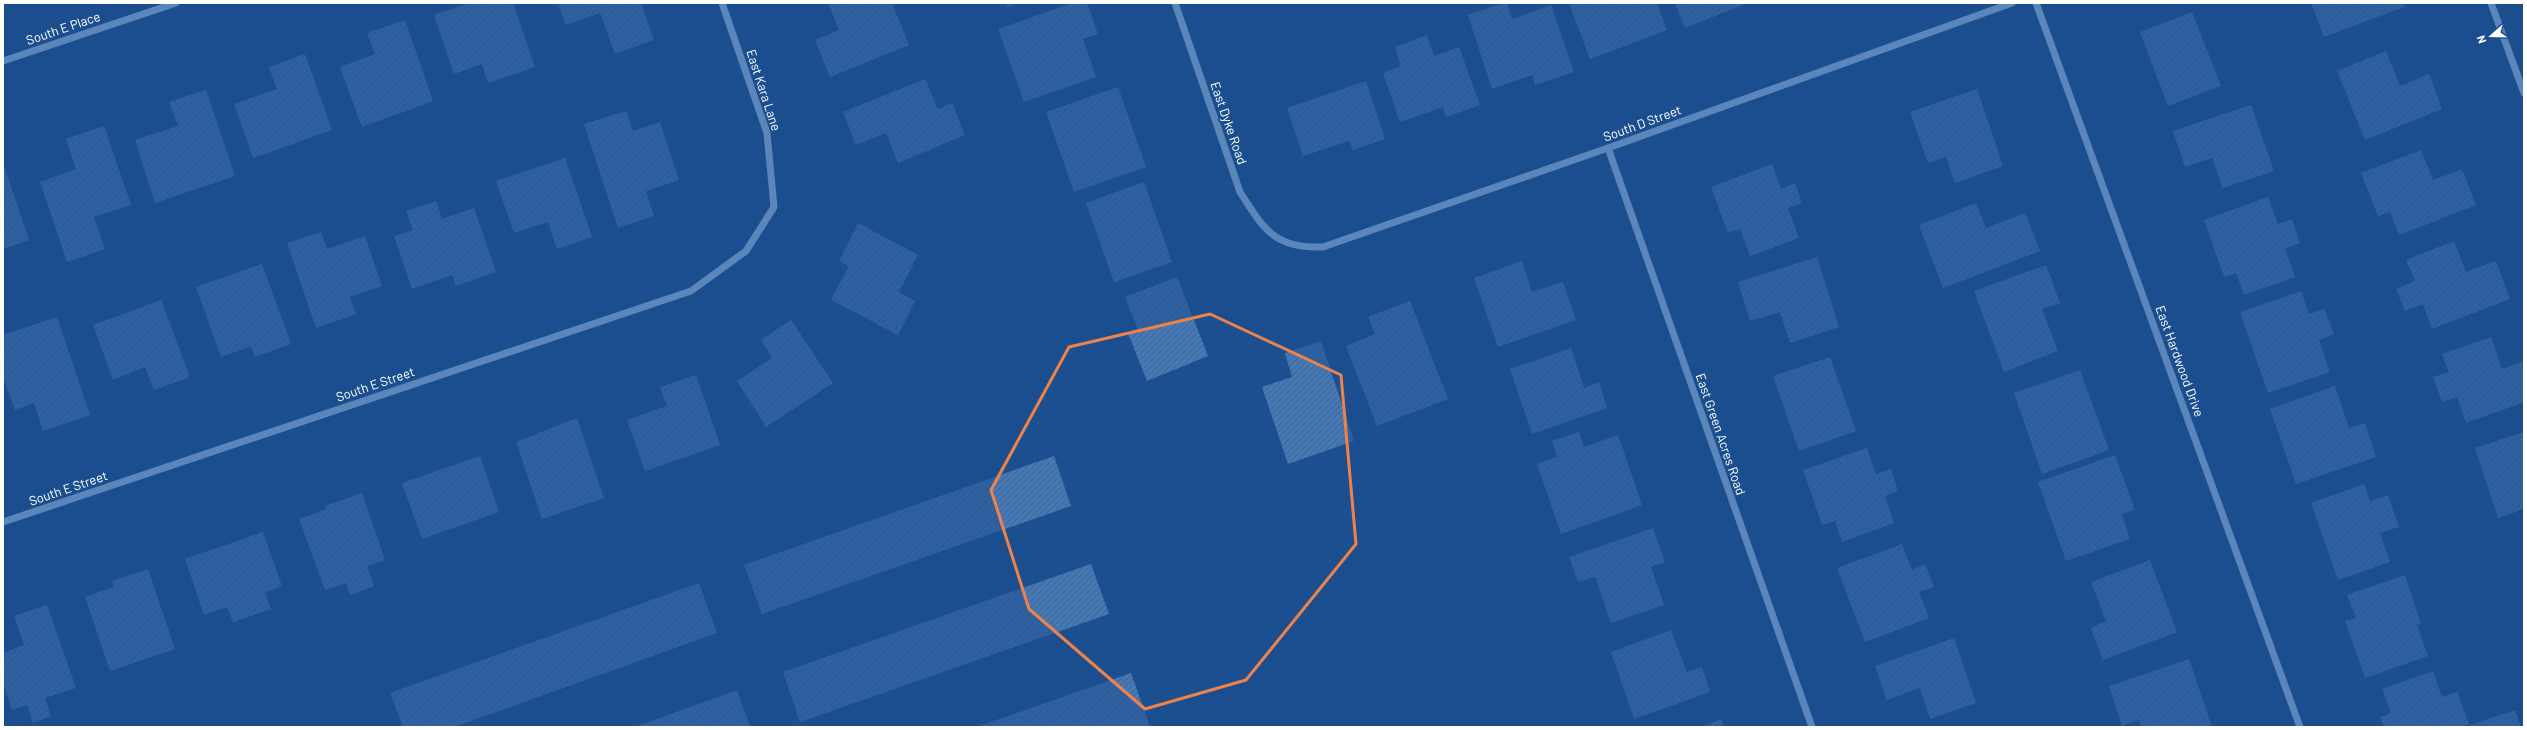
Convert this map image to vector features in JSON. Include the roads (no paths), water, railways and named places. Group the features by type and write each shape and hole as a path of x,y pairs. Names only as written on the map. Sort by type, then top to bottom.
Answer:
{"street":[{"name":"South E Place","path":"3,61 176,3"},
{"name":"East Kara Lane","path":"722,3 767,133 770,163 774,207 746,251"},
{"name":"East Dyke Road","path":"1174,3 1240,192 1257,219 1278,240"},
{"name":"South D Street","path":"1278,240 1301,248 1323,247 1608,148 2012,3"},
{"name":"East Hardwood Drive","path":"2036,3 2300,727"},
{"path":"2490,3 2524,93"},
{"name":"East Green Acres Road","path":"1608,148 1812,727"},
{"name":"South E Street","path":"3,522 691,291 746,251"}]}
